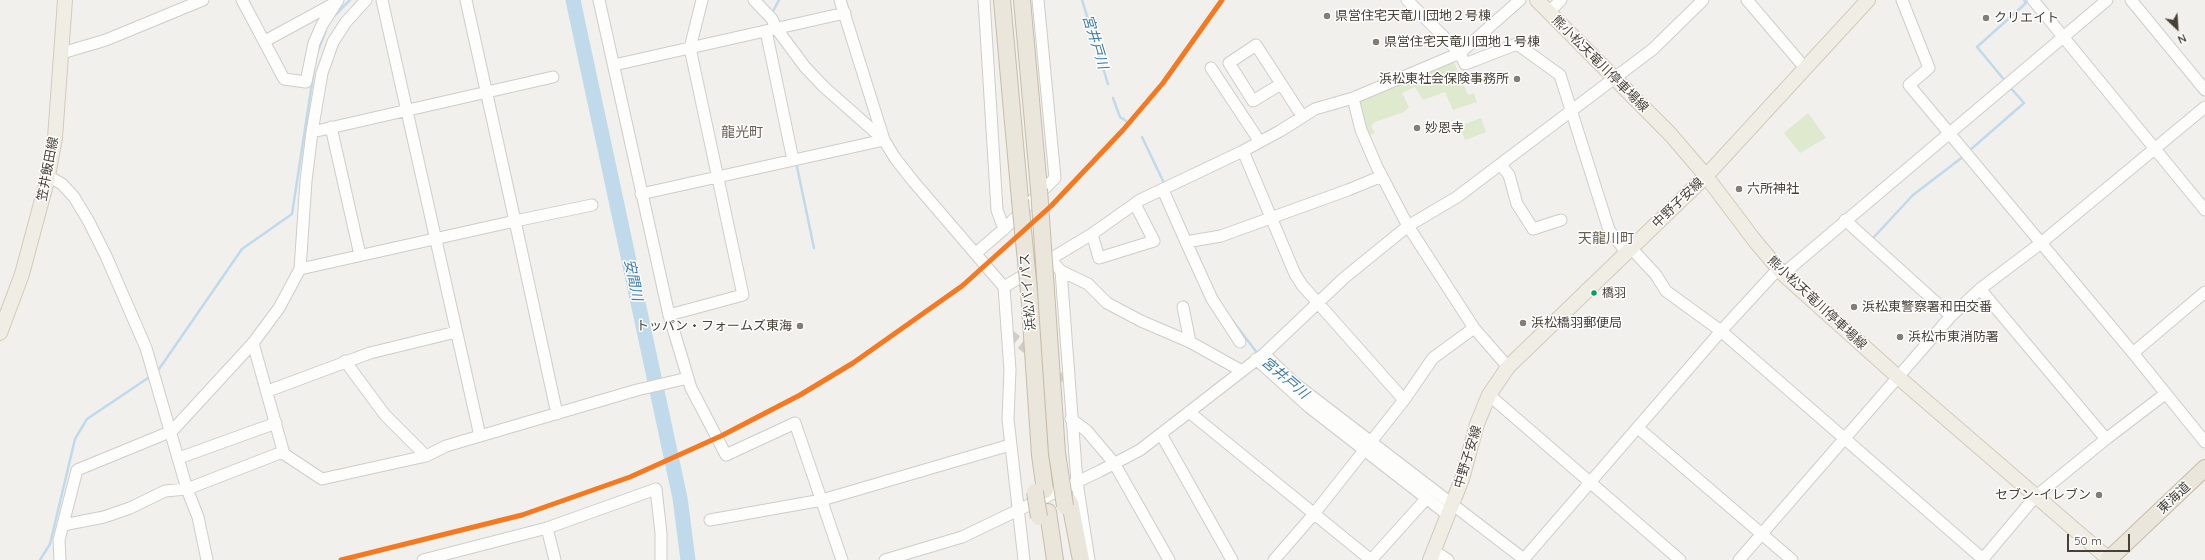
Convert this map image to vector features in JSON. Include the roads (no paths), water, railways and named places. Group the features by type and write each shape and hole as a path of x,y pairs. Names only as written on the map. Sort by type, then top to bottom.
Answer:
{"highway":[{"name":"浜松バイパス","path":"1002,0 1029,292 1040,456 1040,491 1044,514"},
{"name":"浜松バイパス","path":"1022,0 1039,189 1057,453 1068,479 1068,504"},
{"name":"東海道","path":"2109,560 2205,468"},
{"path":"1068,504 1073,560"},
{"path":"1068,504 1081,560"},
{"path":"1044,514 1044,560"},
{"path":"1044,514 1055,560"}],"main road":[{"name":"笠井飯田線","path":"0,333 22,274 48,176 55,138 65,0"},
{"name":"熊小松天竜川停車場線","path":"1537,0 1671,135 1706,176 1755,241 1781,271 1898,377 2109,560"},
{"name":"中野子安線","path":"1432,555 1462,479 1477,424 1489,395 1508,367 1630,251 1706,176 1868,0"}],"street":[{"path":"62,53 106,40 203,0"},
{"path":"242,0 284,79 306,82 314,43 337,1"},
{"path":"60,560 59,540 77,470 172,431 253,342 279,308 300,269 306,181 312,132 322,73 333,42 346,22 366,0"},
{"path":"382,0 480,436"},
{"path":"466,0 557,414"},
{"path":"599,0 669,315 688,378 701,410 726,455 795,423 842,560"},
{"path":"669,315 743,295 690,48 702,0"},
{"path":"840,0 884,140 895,158 913,181 1004,287 1008,334 1008,419 1024,560"},
{"path":"984,0 997,210 1004,229"},
{"path":"976,253 1004,229 1055,178 1038,0"},
{"path":"1407,0 1460,53 1465,64 1517,44 1560,75 1610,230 1656,275 1666,291 1721,331 1983,560 2035,497 2106,439 2166,394"},
{"path":"1004,287 1051,260 1135,204 1243,151 1280,131 1315,109 1353,98 1460,53 1520,0"},
{"path":"1549,12 1561,0"},
{"path":"885,560 962,537 1018,511 1068,479 1114,463 1140,450 1260,357 1344,278 1408,226 1457,197 1614,79 1653,49 1703,0"},
{"path":"1747,0 1805,68"},
{"path":"1902,0 1929,68 1910,85 2134,354 2205,442"},
{"path":"2033,0 2205,210"},
{"path":"1367,445 1450,510 1524,560 1721,331 1781,271 1845,220 1949,132 2064,38 2107,0"},
{"path":"2131,0 2205,90"},
{"path":"265,41 337,1"},
{"path":"758,4 771,26 805,67 824,87 884,140"},
{"path":"614,65 690,48 771,26 845,14"},
{"path":"771,26 795,159"},
{"path":"1281,84 1253,101 1229,63 1256,45 1302,116"},
{"path":"1211,68 1260,142"},
{"path":"312,132 407,109 553,77"},
{"path":"1353,98 1361,130 1382,176 1408,226 1474,328 1508,367"},
{"path":"1739,560 1951,316 1980,289 2041,243 2205,107"},
{"path":"331,127 360,255"},
{"path":"641,194 884,140"},
{"path":"1243,151 1295,274 1318,304 1404,400"},
{"path":"1501,164 1509,175 1517,204 1532,229 1561,220"},
{"path":"48,176 62,184 74,197 89,222 106,256 146,348 172,431 187,489 198,518 207,560"},
{"path":"1189,241 1221,236 1348,190 1382,176"},
{"path":"1163,190 1189,241 1212,299 1240,342"},
{"path":"1092,234 1099,258 1154,240 1135,204"},
{"path":"300,269 592,205"},
{"path":"1845,220 1951,316"},
{"path":"1051,260 1061,271 1088,284 1107,302 1141,321 1190,342 1242,371"},
{"path":"1061,271 1071,419 1068,479 1089,560"},
{"path":"1980,289 2106,439"},
{"path":"2134,354 2205,292"},
{"path":"1183,307 1190,342"},
{"path":"1274,560 1313,515 1404,400 1433,358 1474,328"},
{"path":"268,391 345,361 370,353 456,332"},
{"path":"253,342 268,391 284,454"},
{"path":"1260,357 1293,382 1367,445 1426,499 1450,510"},
{"path":"345,361 385,415 426,456"},
{"path":"63,525 104,517 130,508 165,492 187,489 280,453 284,454 322,479 426,456 446,446 637,390 688,378"},
{"path":"1489,395 1680,560"},
{"path":"1189,412 1313,515 1371,560 1426,499"},
{"path":"1071,419 1087,431 1114,463 1169,560"},
{"path":"179,458 276,423"},
{"path":"1638,428 1792,560"},
{"path":"1161,434 1232,560"},
{"path":"710,520 822,500 1010,445"},
{"path":"423,560 446,557 548,528 656,489 661,533 661,560"},
{"path":"548,528 555,560"},
{"path":"1432,555 1448,560"}],"waterway":[{"path":"335,15 350,0"},
{"name":"安間川","path":"573,0 680,498 688,560"},
{"path":"771,15 779,0"},
{"name":"宮井戸川","path":"1082,0 1108,84"},
{"path":"2006,82 1977,47 2026,3 2024,0"},
{"path":"317,53 326,30"},
{"path":"157,372 242,249 292,214 314,70"},
{"path":"1969,151 2024,103 2009,86"},
{"name":"宮井戸川","path":"1113,98 1120,117 1126,121"},
{"name":"宮井戸川","path":"1142,137 1163,181"},
{"path":"1874,237 1913,195 1964,156"},
{"path":"796,162 814,248"},
{"name":"宮井戸川","path":"1232,320 1258,354"},
{"path":"40,560 50,544 75,439 87,419 151,376"}],"tunnel":[{"path":"1008,334 1069,380"}],"place":[{"name":"県営住宅天竜川団地２号棟","path":"1327,16"},
{"name":"クリエイト","path":"1986,18"},
{"name":"県営住宅天竜川団地１号棟","path":"1376,42"},
{"name":"浜松東社会保険事務所","path":"1517,79"},
{"name":"妙恩寺","path":"1417,128"},
{"name":"六所神社","path":"1739,189"},
{"name":"橋羽","path":"1594,293"},
{"name":"浜松東警察署和田交番","path":"1854,307"},
{"name":"浜松橋羽郵便局","path":"1523,323"},
{"name":"トッパン・フォームズ東海","path":"800,326"},
{"name":"浜松市東消防署","path":"1900,337"},
{"name":"セブン-イレブン","path":"2099,495"}],"district":[{"name":"龍光町","path":"742,133"},
{"name":"天龍川町","path":"1606,239"}]}
